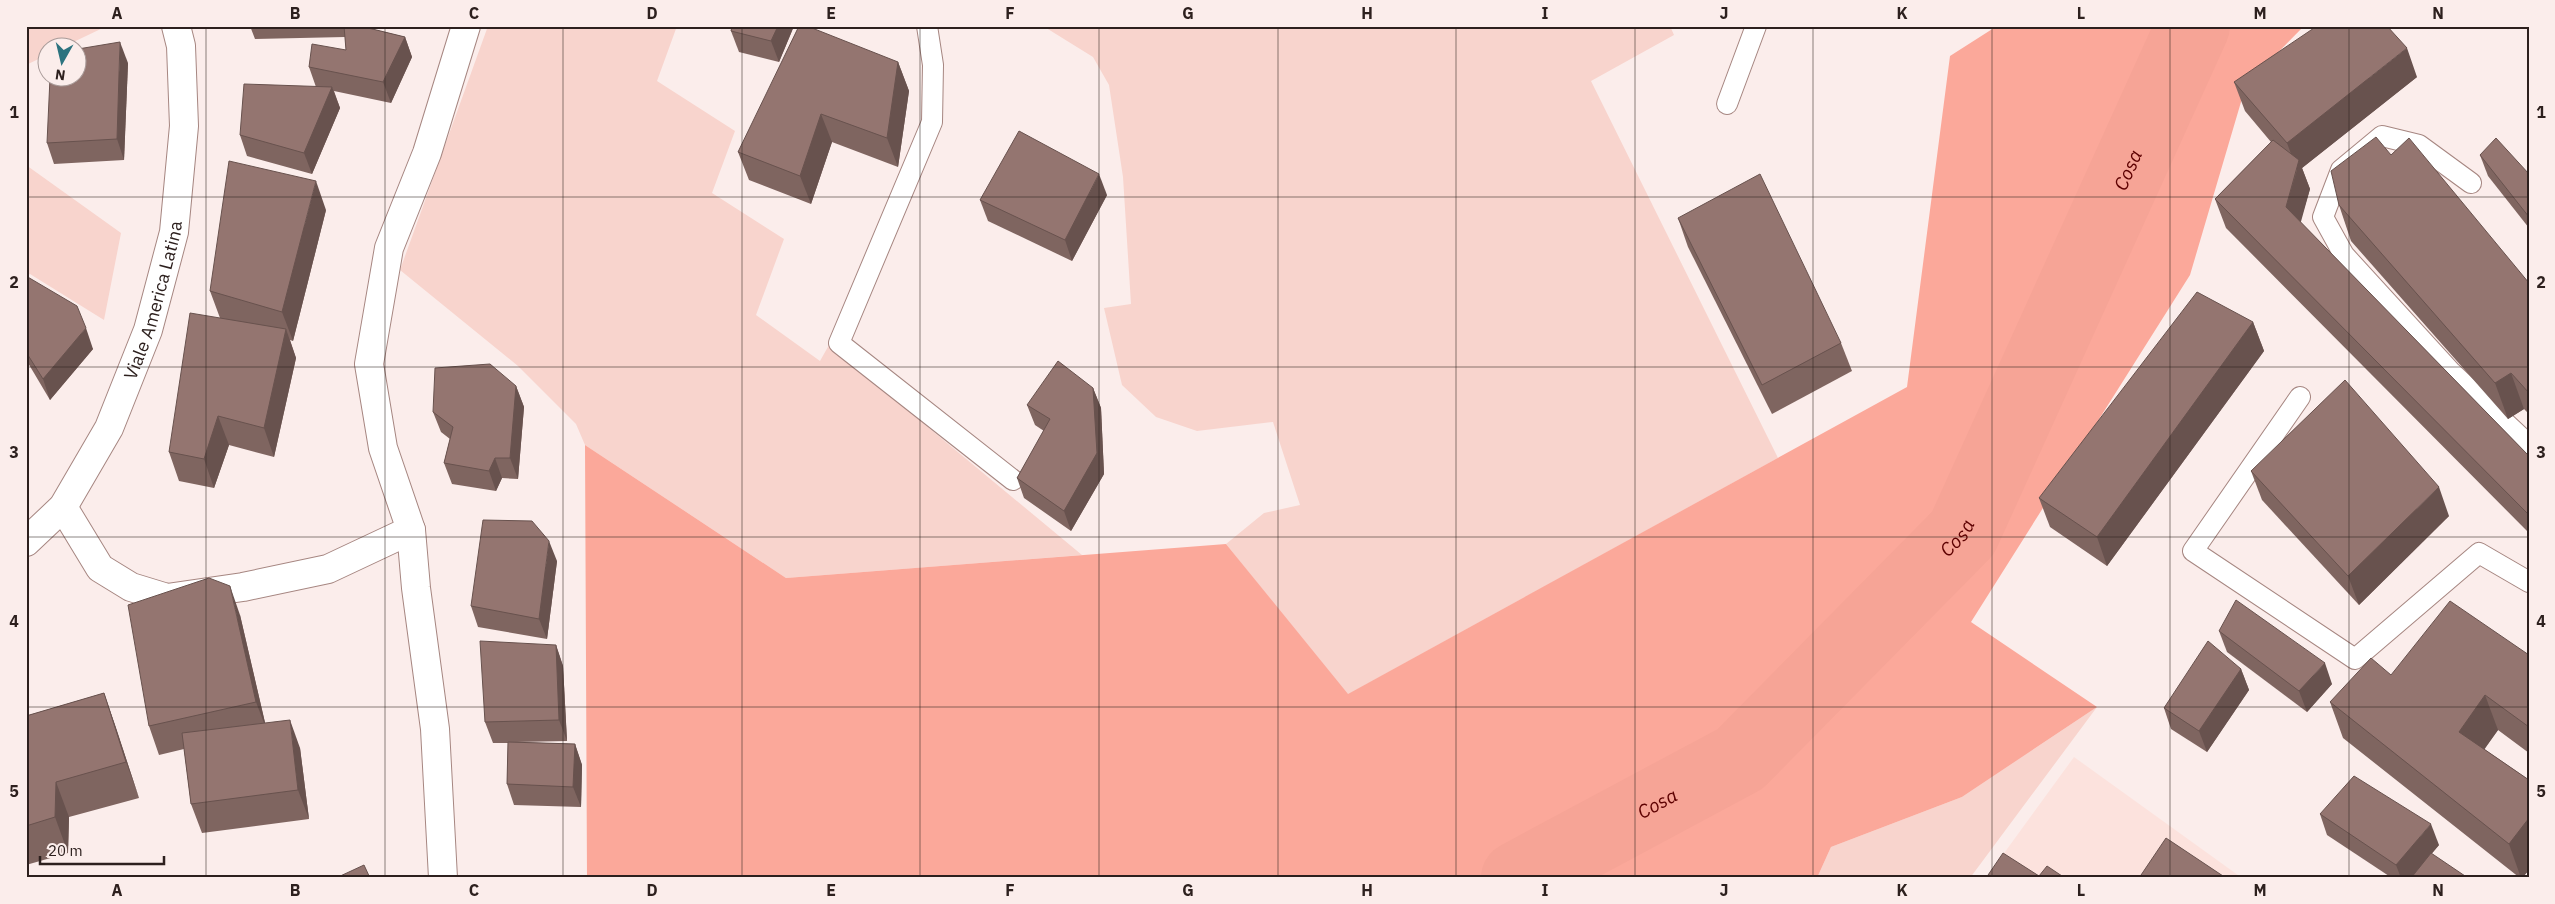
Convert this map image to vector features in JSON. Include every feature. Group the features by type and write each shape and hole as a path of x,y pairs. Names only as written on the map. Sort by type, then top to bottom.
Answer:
{"street":[{"name":"Viale America Latina","path":"26,542 63,507 109,428 148,330 174,232 184,126 181,46 176,26"},
{"path":"443,878 435,729 416,588 411,530 383,448 369,364 389,248 427,153 466,26"},
{"path":"63,507 100,568 131,587 167,598 243,587 328,568 411,530"}],"lane":[{"path":"927,26 933,65 932,122 839,343 1013,480"},
{"path":"1727,104 1756,26"},
{"path":"2471,183 2419,145 2382,136 2341,170 2322,217 2344,256 2450,371 2529,446"},
{"path":"2300,397 2193,551 2355,658 2479,553 2529,582"}],"shaded area":[{"path":"26,26 107,26 82,38 38,38 38,59 26,65"},
{"path":"488,26 677,26 657,81 735,131 712,193 784,239 756,315 820,361 829,345 1082,555 786,578 585,445 576,424 518,366 400,270"},
{"path":"1043,26 1670,26 1674,35 1591,81 1778,458 1347,695 1226,544 1264,513 1300,505 1273,422 1197,431 1156,417 1122,385 1104,308 1131,304 1123,177 1109,85 1093,57"},
{"path":"1997,26 2304,26 2246,85 2190,275 1971,622 2097,707 1962,797 1831,847 1817,878 587,878 585,445 786,578 1226,544 1348,694 1907,387 1950,56"},
{"path":"26,165 121,233 104,320 30,274 26,276"},
{"path":"2097,707 1970,878 1817,878 1831,847 1962,797"},
{"path":"2074,757 2242,878 1986,878"}],"building":[{"path":"344,26 360,26 405,37 383,82 309,67 312,44 346,50"},
{"path":"732,26 778,26 771,41 731,31"},
{"path":"799,26 807,26 898,62 887,138 821,114 800,176 738,152"},
{"path":"2317,26 2387,26 2407,48 2287,143 2234,82"},
{"path":"120,42 117,139 47,143 50,88 88,88 88,47"},
{"path":"244,84 332,87 304,153 240,135"},
{"path":"1019,131 1099,174 1065,240 980,200"},
{"path":"2376,137 2391,155 2409,138 2529,283 2529,393 2511,373 2495,383 2339,205 2331,171"},
{"path":"2496,138 2529,174 2529,217 2480,155"},
{"path":"2273,140 2299,160 2286,207 2529,456 2529,515 2215,199"},
{"path":"229,161 316,181 282,312 210,291"},
{"path":"1760,174 1841,343 1762,385 1678,218"},
{"path":"26,276 77,306 86,328 43,379 26,352"},
{"path":"2197,292 2253,322 2097,537 2039,498"},
{"path":"190,313 286,329 264,428 218,416 204,459 169,452"},
{"path":"1058,361 1093,388 1097,453 1064,511 1017,478 1050,419 1027,405"},
{"path":"490,364 516,386 510,458 495,458 489,471 444,463 453,427 433,412 435,368"},
{"path":"2345,380 2439,487 2348,576 2251,471"},
{"path":"483,520 532,521 549,541 539,619 471,606"},
{"path":"209,578 230,586 256,702 149,726 128,605"},
{"path":"2236,600 2325,663 2299,691 2219,631"},
{"path":"2450,601 2529,655 2529,727 2485,695 2459,732 2529,780 2529,818 2509,844 2330,702 2371,658 2391,675"},
{"path":"480,641 556,645 559,720 485,722"},
{"path":"2208,641 2241,669 2199,731 2164,708"},
{"path":"104,693 126,762 56,782 55,817 26,826 26,716"},
{"path":"290,720 298,790 191,804 182,733"},
{"path":"508,742 575,744 573,787 507,784"},
{"path":"2354,776 2431,824 2396,865 2320,814"},
{"path":"2166,838 2226,878 2139,878"},
{"path":"2003,853 2039,876 2047,866 2065,878 1986,878"},
{"path":"2431,853 2468,878 2411,878"},
{"path":"364,865 370,878 336,878"}],"waterway":[{"name":"Cosa","path":"1518,878 1740,759 1963,533 2193,26"}]}
